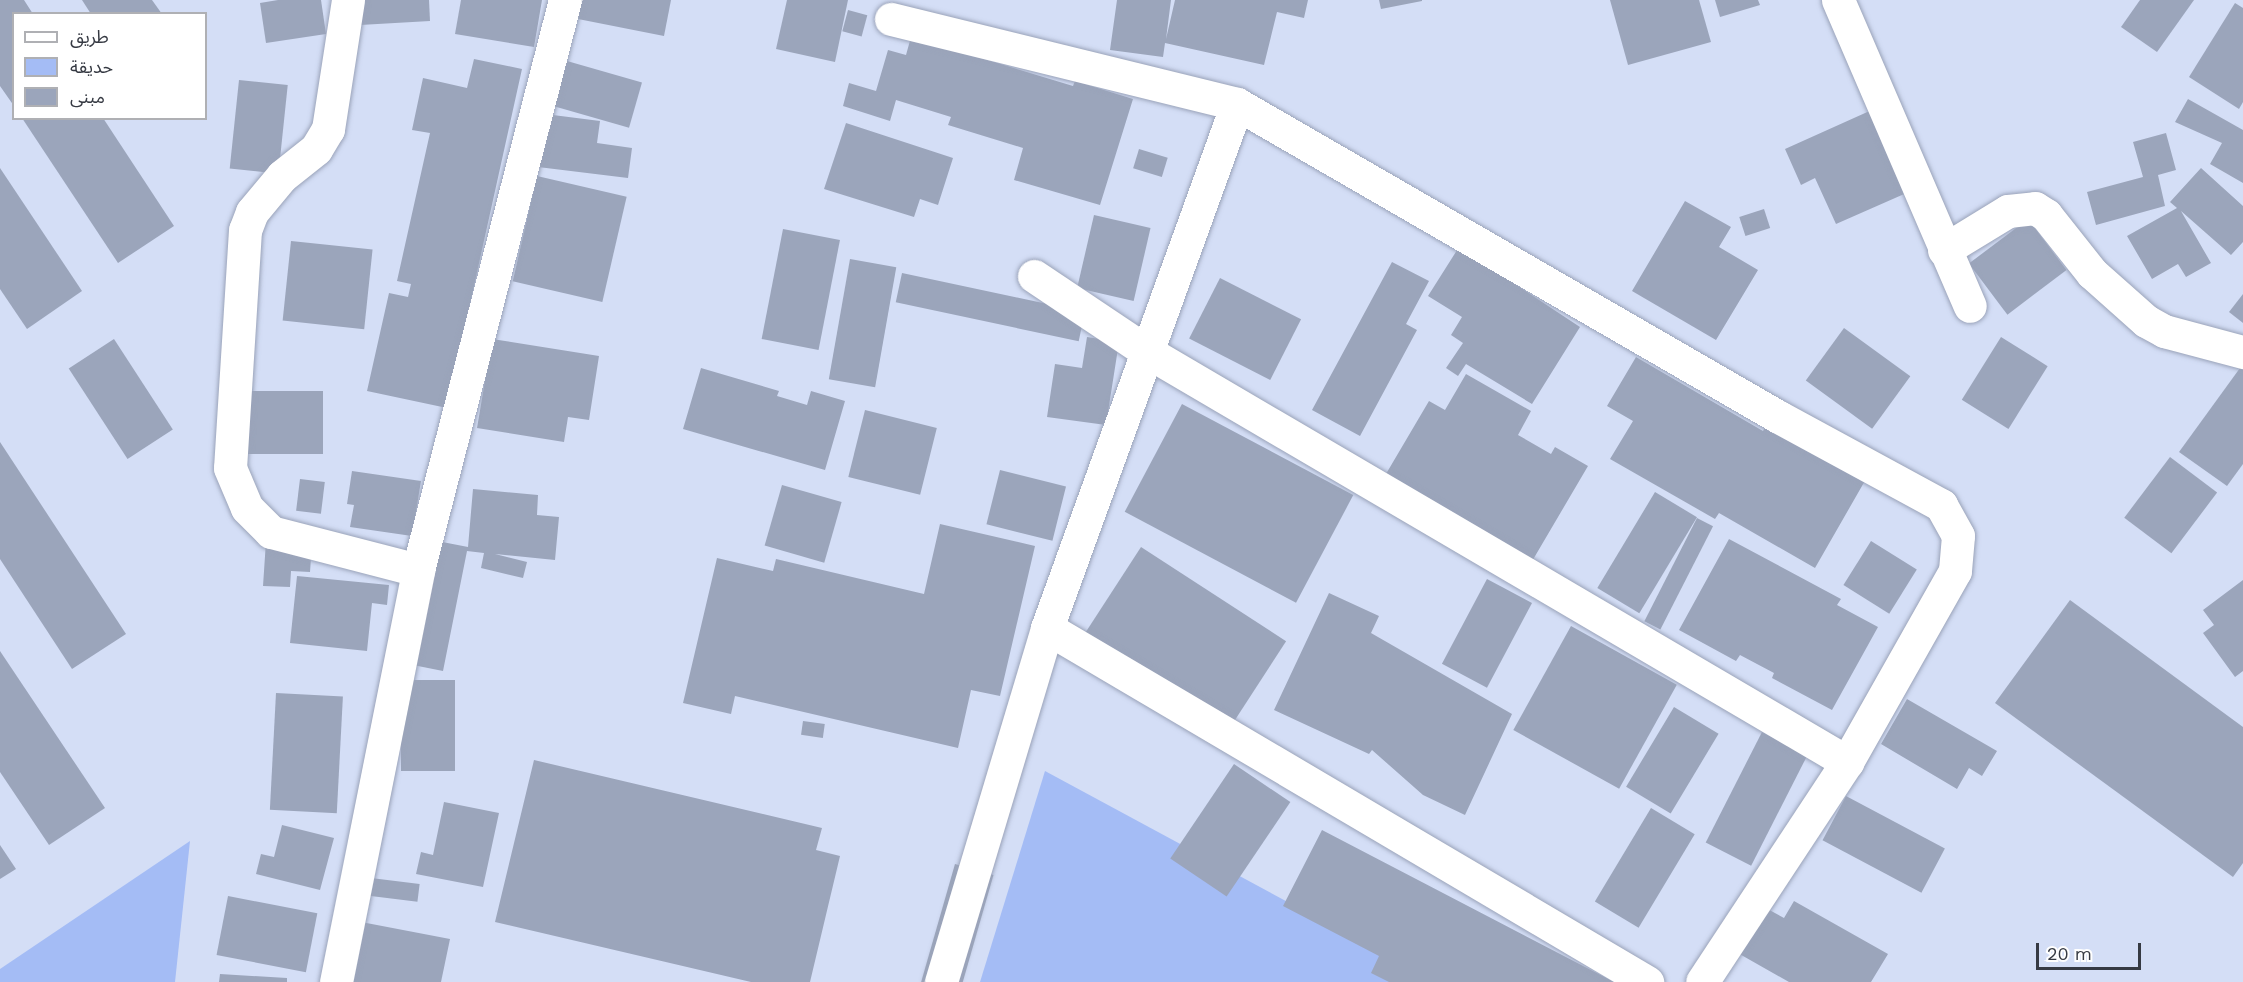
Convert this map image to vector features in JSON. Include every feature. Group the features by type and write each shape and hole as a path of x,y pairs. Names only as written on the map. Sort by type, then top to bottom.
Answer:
{"street":[{"path":"348,0 328,129 316,149 274,185 252,212 245,230 230,468 247,508 271,532 418,570"},
{"path":"336,982 418,570 565,0"},
{"path":"1838,0 1970,306"},
{"path":"891,19 1237,104 1777,416 1941,505 1958,536 1955,571 1847,762 1702,982"},
{"path":"941,982 1047,628 1237,104"},
{"path":"1944,250 2007,211 2034,207 2046,215 2092,273 2146,321 2164,331 2243,352"},
{"path":"1034,276 1146,351 1847,762"},
{"path":"1047,628 1647,982"}],"green space":[{"path":"1045,771 1436,982 980,982"},
{"path":"190,841 175,982 0,982 0,969"}],"building":[{"path":"0,0 24,0 32,12 12,12 12,103 0,86"},
{"path":"82,0 152,0 161,12 90,12"},
{"path":"278,0 321,0 326,34 266,43 260,3"},
{"path":"359,0 429,0 430,21 360,25"},
{"path":"461,0 542,0 534,47 455,34"},
{"path":"581,0 671,0 664,36 578,19"},
{"path":"787,0 848,0 835,62 776,49"},
{"path":"1117,0 1171,0 1166,39 1175,0 1308,0 1304,18 1277,12 1264,65 1165,43 1163,57 1110,50"},
{"path":"1379,0 1422,0 1422,1 1381,9"},
{"path":"1610,0 1699,0 1711,42 1628,65"},
{"path":"1715,0 1758,0 1760,5 1720,17"},
{"path":"2140,0 2194,0 2157,52 2121,27"},
{"path":"2235,3 2243,8 2243,102 2239,109 2189,77"},
{"path":"848,10 867,15 862,36 842,31"},
{"path":"911,37 1073,86 1075,81 1133,99 1100,205 1014,180 1023,148 948,125 951,117 896,100 890,121 843,106 849,83 876,91 888,50 906,55"},
{"path":"474,59 522,69 447,408 367,391 389,293 408,297 411,284 397,281 430,133 412,130 423,78 467,88"},
{"path":"567,61 642,82 629,128 554,106"},
{"path":"239,80 288,85 278,174 230,169"},
{"path":"2188,99 2243,130 2243,183 2210,164 2222,143 2175,122"},
{"path":"1874,109 1911,191 1836,224 1815,178 1801,185 1785,149"},
{"path":"545,114 600,121 597,143 632,148 628,178 538,167"},
{"path":"23,120 104,120 174,226 118,263"},
{"path":"846,123 953,158 938,205 920,199 914,217 824,189"},
{"path":"2166,133 2176,170 2158,175 2165,206 2096,225 2087,192 2143,177 2133,142"},
{"path":"1139,149 1168,158 1162,177 1133,168"},
{"path":"0,168 82,291 27,329 0,289"},
{"path":"2201,168 2243,206 2243,242 2231,255 2181,211 2211,263 2186,277 2178,264 2152,279 2127,236 2177,208 2170,202"},
{"path":"537,176 627,197 602,302 513,281"},
{"path":"1685,201 1731,227 1719,247 1758,270 1716,340 1632,291"},
{"path":"1764,209 1770,228 1745,236 1739,217"},
{"path":"1094,215 1151,228 1134,301 1077,288"},
{"path":"2028,219 2067,270 2007,315 1969,264"},
{"path":"783,229 840,240 819,350 762,339"},
{"path":"291,241 373,250 364,329 283,321"},
{"path":"1459,247 1580,327 1532,404 1466,364 1458,376 1446,368 1463,343 1451,335 1462,317 1428,296"},
{"path":"850,259 896,267 875,387 829,379"},
{"path":"1392,262 1429,281 1406,324 1417,330 1360,436 1312,410"},
{"path":"902,273 1085,312 1079,341 896,302"},
{"path":"1220,278 1301,319 1270,380 1189,339"},
{"path":"2243,294 2243,323 2229,312"},
{"path":"1844,328 1910,376 1872,429 1806,381"},
{"path":"1087,337 1119,342 1106,425 1047,417 1055,364 1082,368"},
{"path":"2001,337 2048,366 2008,429 1962,400"},
{"path":"114,339 173,430 128,459 69,368"},
{"path":"492,339 599,356 589,420 568,417 564,442 477,428"},
{"path":"1636,357 1763,431 1768,423 1866,479 1815,568 1719,513 1715,519 1610,459 1633,421 1607,406"},
{"path":"701,368 779,391 777,396 807,405 811,391 845,401 825,470 683,429"},
{"path":"2240,368 2243,370 2243,464 2227,486 2179,452"},
{"path":"1466,374 1531,411 1518,435 1551,454 1555,447 1588,466 1531,563 1383,479 1429,401 1445,410"},
{"path":"247,391 323,391 323,454 247,454"},
{"path":"1182,404 1353,495 1296,603 1125,512"},
{"path":"865,410 937,428 920,495 848,477"},
{"path":"0,442 126,634 72,669 0,559"},
{"path":"2170,457 2217,493 2171,553 2124,518"},
{"path":"1000,470 1066,486 1052,541 986,524"},
{"path":"352,471 421,481 412,536 350,527 354,505 347,504"},
{"path":"300,479 325,482 321,514 296,511"},
{"path":"782,485 842,502 824,563 765,546"},
{"path":"473,489 538,495 537,515 559,517 555,560 495,554 527,562 523,578 481,568 484,553 467,551 443,671 408,664 432,540 468,547"},
{"path":"1655,492 1697,517 1639,613 1597,588"},
{"path":"1697,518 1713,526 1660,630 1644,621"},
{"path":"940,524 1035,546 1000,696 971,690 958,748 735,696 731,714 683,703 717,558 773,571 776,559 924,594"},
{"path":"1729,539 1841,599 1837,605 1878,627 1832,710 1772,678 1774,673 1740,655 1736,661 1679,630"},
{"path":"266,541 312,544 310,572 291,571 290,587 263,586"},
{"path":"1871,541 1917,570 1889,614 1843,585"},
{"path":"1141,547 1286,641 1229,728 1084,634"},
{"path":"297,576 389,585 387,605 372,603 367,651 290,643"},
{"path":"1487,579 1532,603 1487,688 1442,664"},
{"path":"2243,580 2243,671 2235,677 2203,633 2214,625 2203,610"},
{"path":"1329,593 1379,616 1371,633 1512,714 1465,815 1423,795 1372,750 1369,754 1274,710"},
{"path":"2070,600 2243,727 2243,863 2233,877 1995,703"},
{"path":"1571,626 1677,685 1619,789 1513,730"},
{"path":"0,651 105,808 49,845 0,772"},
{"path":"401,680 455,680 455,771 401,771"},
{"path":"276,693 343,697 337,813 270,810"},
{"path":"1907,699 1997,751 1982,776 1969,768 1957,789 1881,744"},
{"path":"1674,707 1719,734 1671,813 1626,787"},
{"path":"803,721 825,724 823,738 801,735"},
{"path":"1762,732 1807,755 1751,866 1706,842"},
{"path":"534,760 822,828 816,850 840,856 810,982 751,982 495,922"},
{"path":"1234,764 1290,802 1227,897 1170,859"},
{"path":"1846,796 1945,849 1921,893 1823,840"},
{"path":"444,802 499,813 483,887 416,874 421,852 433,855"},
{"path":"1651,808 1695,834 1639,928 1595,901"},
{"path":"282,825 334,838 320,890 256,874 261,854 274,857"},
{"path":"1322,830 1614,982 1389,982 1371,973 1379,956 1283,906"},
{"path":"0,845 16,869 0,879"},
{"path":"955,864 993,875 963,982 921,982"},
{"path":"371,878 420,884 417,902 369,896"},
{"path":"228,896 317,913 306,972 217,955"},
{"path":"1794,901 1888,954 1871,982 1789,982 1736,952 1762,906 1784,918"},
{"path":"356,921 450,939 441,982 347,982"},
{"path":"220,974 287,978 287,982 219,982"}]}
